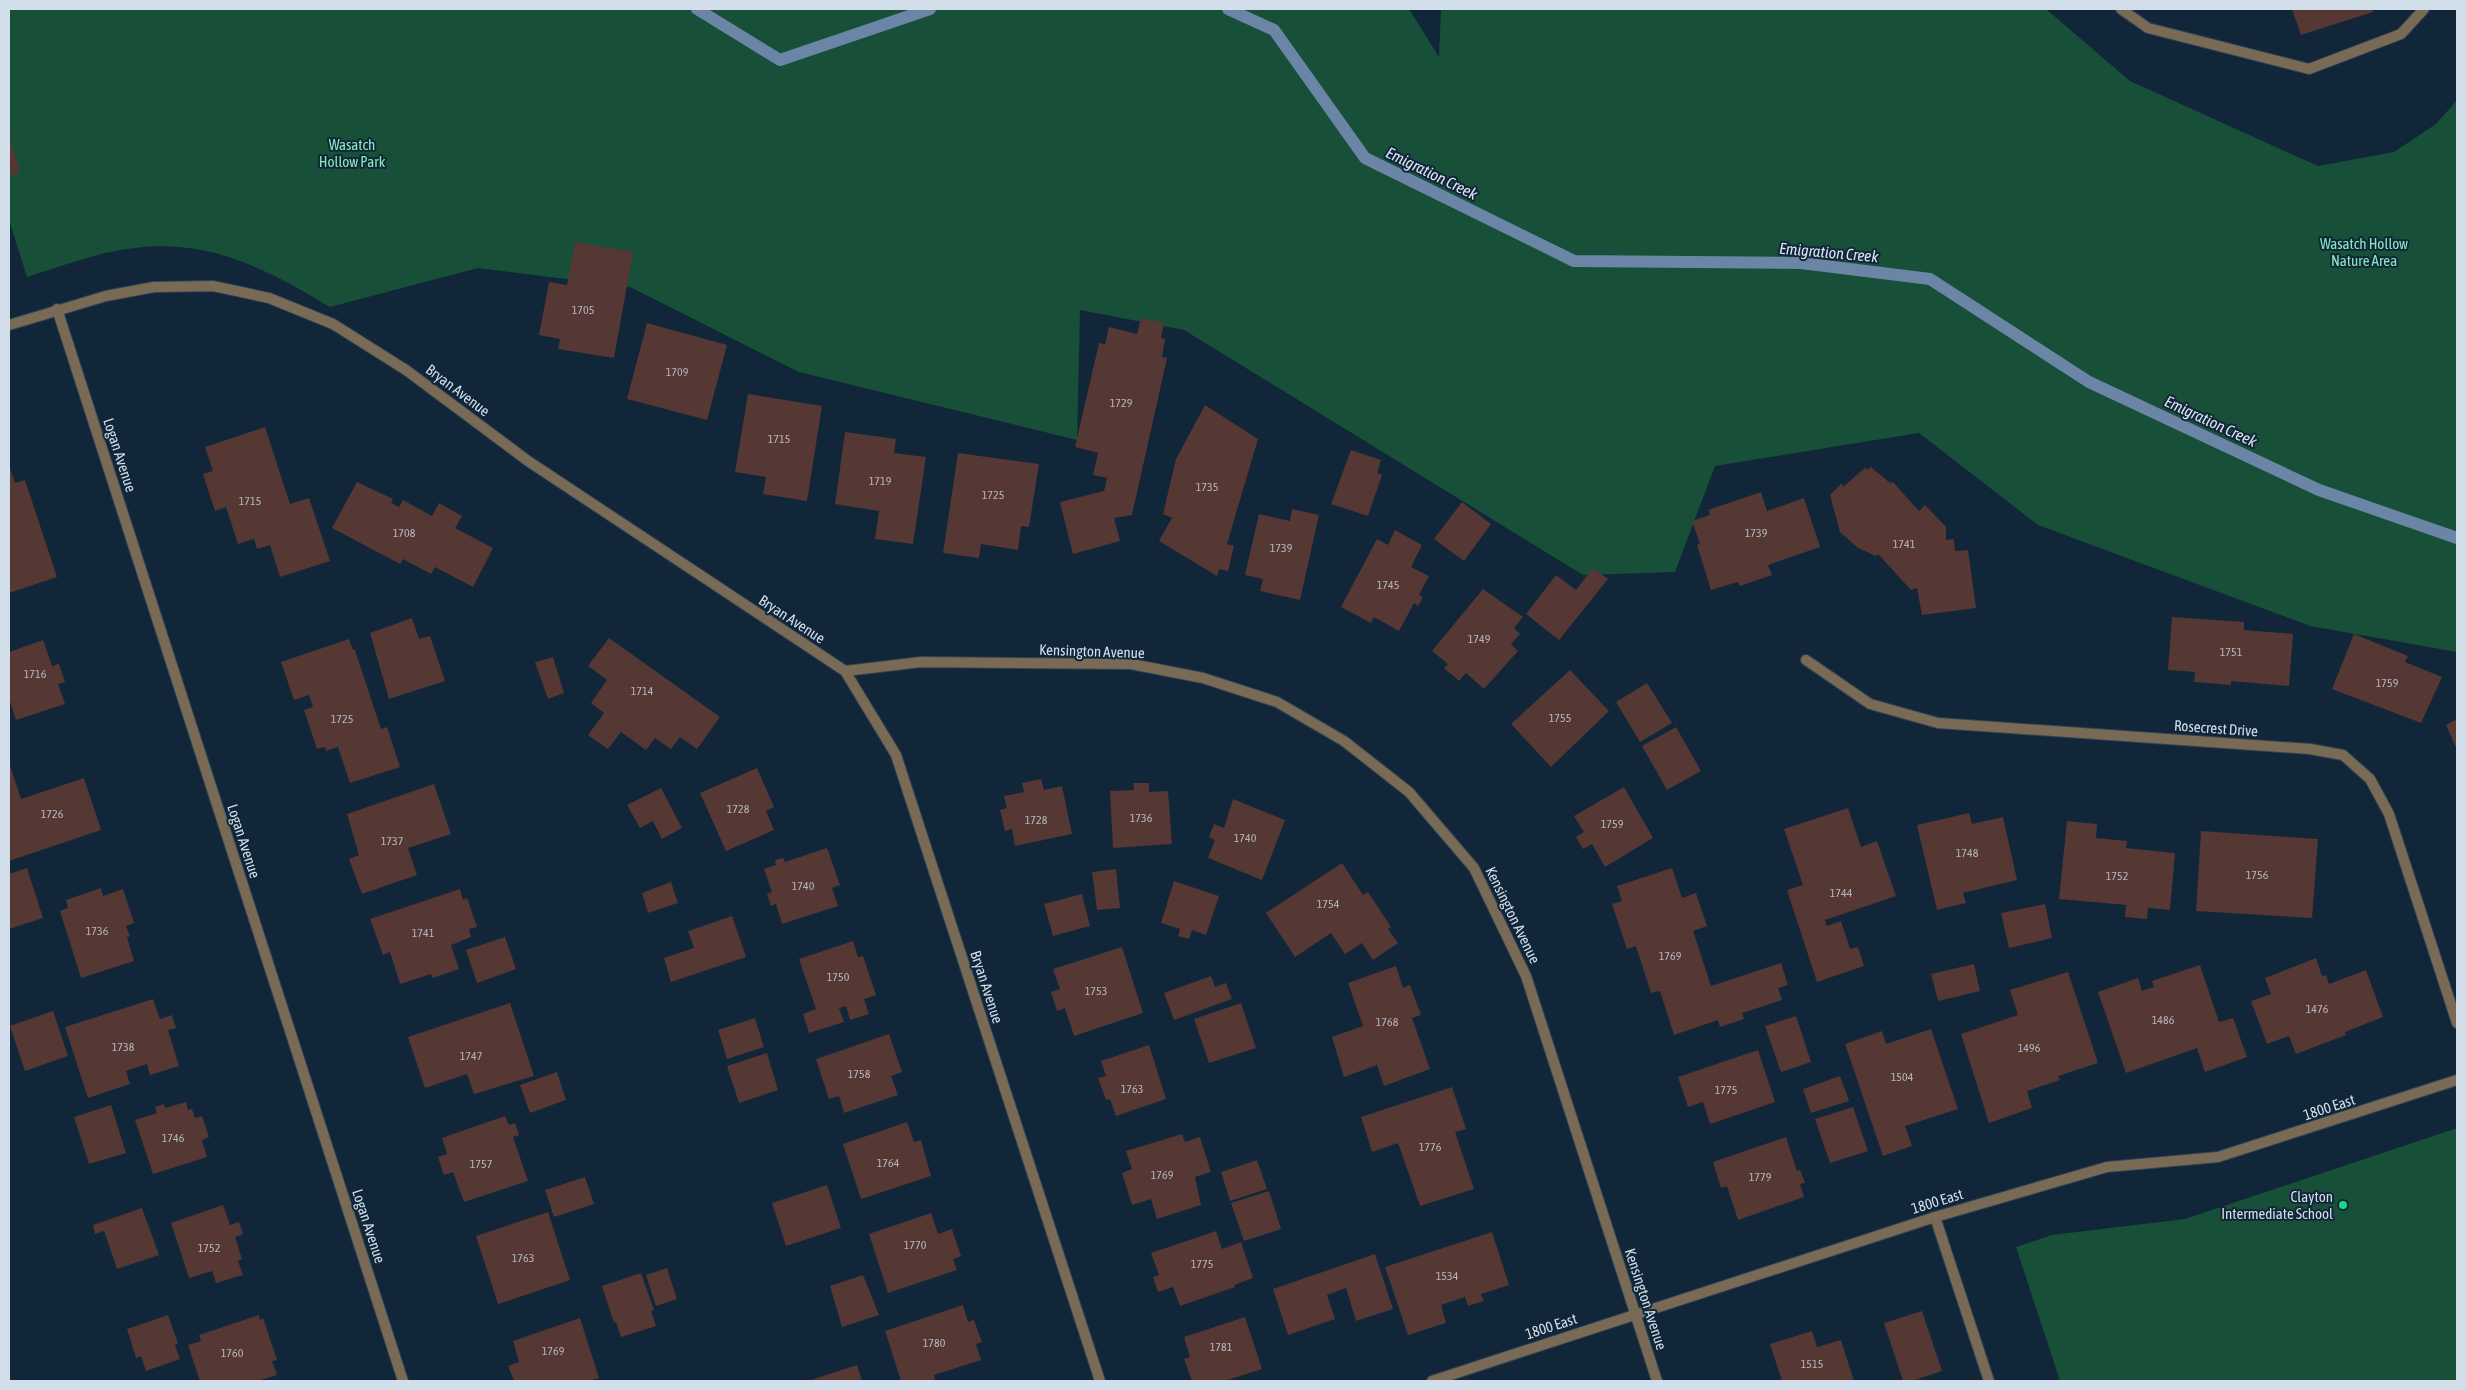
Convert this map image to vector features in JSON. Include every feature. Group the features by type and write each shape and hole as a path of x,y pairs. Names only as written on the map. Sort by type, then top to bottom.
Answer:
{"street":[{"path":"2121,9 2148,28 2309,69 2401,34 2424,9"},
{"name":"Bryan Avenue","path":"9,325 57,309 106,296 154,287 213,286 269,298 333,324 406,370 528,461 845,671 896,755 1100,1381"},
{"name":"Logan Avenue","path":"57,309 403,1381"},
{"name":"Rosecrest Drive","path":"1806,660 1870,704 1938,724 2310,750 2343,755 2370,779 2389,814 2457,1023"},
{"name":"Kensington Avenue","path":"845,671 922,662 1131,664 1203,678 1277,702 1344,741 1409,792 1474,868 1526,976 1657,1381"},
{"name":"1800 East","path":"1432,1381 1935,1216 2107,1167 2218,1157 2457,1080"},
{"path":"1935,1216 1989,1381"}],"green space":[{"path":"9,9 1409,9 1439,57 1441,9 2046,9 2130,81 2318,166 2394,152 2436,124 2457,100 2457,652 2310,626 2038,525 1919,433 1715,466 1675,572 1583,575 1184,330 1080,310 1077,440 799,372 630,287 478,268 330,307 279,278 253,266 202,250 175,247 146,247 115,251 82,259 27,277 9,220"},
{"name":"Clayton Intermediate School","path":"2457,1128 2457,1381 2060,1381 2016,1247 2052,1235 2185,1219"}],"building":[{"path":"2292,9 2372,9 2373,12 2301,35"},
{"path":"9,136 20,173 9,176"},
{"path":"575,242 633,252 614,358 558,349 560,339 539,335 549,282 567,285"},
{"path":"1141,318 1164,323 1161,338 1165,339 1162,357 1167,358 1132,515 1114,518 1120,541 1073,554 1060,502 1104,491 1107,478 1093,475 1098,453 1075,447 1099,343 1105,344 1109,327 1137,334"},
{"path":"647,323 727,345 707,420 627,399"},
{"path":"748,394 822,406 807,501 763,494 766,477 735,472"},
{"path":"1205,405 1258,439 1227,544 1234,546 1228,571 1219,569 1217,576 1159,541 1172,518 1163,514 1176,459"},
{"path":"265,427 290,504 309,498 330,561 280,577 270,545 257,549 254,539 238,544 226,507 215,511 203,474 213,471 205,447"},
{"path":"845,432 896,439 894,453 926,457 913,544 875,539 879,511 835,504"},
{"path":"1351,450 1381,460 1377,473 1382,475 1368,516 1331,504"},
{"path":"958,453 1039,464 1029,527 1021,526 1018,550 981,544 979,558 943,553"},
{"path":"9,466 15,483 25,480 57,577 9,593"},
{"path":"1866,467 1867,470 1871,467 1890,483 1893,482 1919,511 1925,505 1946,527 1946,540 1954,539 1955,551 1968,550 1976,608 1922,615 1917,588 1911,590 1878,554 1876,556 1858,548 1840,532 1830,495 1842,483 1843,487"},
{"path":"357,482 393,499 391,503 399,507 403,500 432,516 439,503 462,516 455,528 493,548 473,587 435,567 431,574 403,559 400,564 332,528"},
{"path":"1761,492 1767,511 1804,498 1820,547 1768,565 1772,575 1740,586 1738,582 1711,590 1697,545 1700,544 1692,521 1710,515 1708,510"},
{"path":"1462,502 1491,524 1464,561 1434,539"},
{"path":"1292,509 1319,515 1300,600 1260,591 1263,579 1245,575 1259,514 1290,521"},
{"path":"1395,530 1422,545 1411,567 1429,576 1419,595 1423,597 1418,606 1414,603 1399,631 1374,617 1371,623 1341,607 1377,539 1388,545"},
{"path":"1593,568 1608,579 1559,640 1526,614 1556,575 1576,590"},
{"path":"1483,589 1523,617 1514,628 1520,634 1511,644 1518,651 1484,689 1466,673 1459,681 1444,668 1448,664 1432,651"},
{"path":"2172,617 2244,622 2244,630 2293,634 2289,686 2231,681 2231,685 2194,682 2195,672 2168,670"},
{"path":"412,618 419,639 430,636 445,681 389,699 370,633"},
{"path":"2354,634 2408,656 2405,662 2442,677 2421,723 2332,689"},
{"path":"609,638 720,717 697,749 680,737 671,749 655,738 646,750 621,732 608,749 588,735 604,713 591,703 607,680 588,666"},
{"path":"349,639 353,650 355,650 381,729 387,727 400,767 350,783 338,747 326,751 325,747 317,749 304,710 313,707 309,695 294,700 281,662"},
{"path":"43,640 52,666 59,664 65,682 58,684 65,704 16,720 9,698 9,652"},
{"path":"553,657 564,693 548,699 535,662"},
{"path":"1570,670 1609,711 1551,767 1511,724"},
{"path":"1647,683 1672,723 1640,742 1616,702"},
{"path":"2457,719 2457,750 2446,725"},
{"path":"1676,727 1701,771 1667,790 1642,746"},
{"path":"9,762 21,799 84,778 101,830 9,861"},
{"path":"757,768 774,807 766,811 774,830 726,851 700,793"},
{"path":"1041,779 1044,790 1062,786 1072,834 1015,846 1012,829 1005,831 1000,810 1007,808 1004,796 1024,792 1022,783"},
{"path":"1133,783 1149,783 1149,792 1168,791 1172,844 1113,848 1110,791 1134,790"},
{"path":"434,784 451,834 408,848 417,875 362,894 349,859 359,855 347,814"},
{"path":"1624,787 1653,838 1605,867 1592,844 1583,849 1576,837 1584,832 1574,816"},
{"path":"661,788 682,828 662,839 653,821 640,828 627,805"},
{"path":"1233,799 1285,820 1262,880 1208,858 1215,840 1209,837 1214,824 1224,828"},
{"path":"1848,808 1861,847 1877,841 1896,896 1825,920 1827,926 1841,921 1850,949 1858,947 1864,966 1817,982 1787,890 1803,885 1784,829"},
{"path":"1969,813 1972,824 2003,817 2017,880 1963,893 1966,903 1937,910 1917,825"},
{"path":"2067,821 2097,824 2096,838 2127,841 2126,848 2175,853 2170,910 2148,908 2147,919 2125,917 2126,905 2059,899"},
{"path":"2201,831 2318,839 2312,918 2196,911"},
{"path":"827,848 840,885 832,888 838,906 782,924 776,904 771,906 767,894 772,892 764,869 776,865 775,860 783,858 785,862"},
{"path":"1342,863 1363,895 1368,892 1391,927 1388,929 1398,943 1373,960 1362,943 1345,954 1331,933 1295,957 1266,913"},
{"path":"27,868 43,918 9,929 9,874"},
{"path":"1672,868 1682,898 1696,893 1707,926 1693,931 1711,986 1781,963 1788,985 1778,988 1782,1000 1742,1013 1744,1019 1720,1027 1718,1020 1674,1035 1660,991 1651,993 1636,946 1627,949 1612,904 1622,901 1617,886"},
{"path":"1116,869 1120,908 1097,910 1092,872"},
{"path":"1174,881 1219,896 1206,935 1192,930 1189,939 1178,936 1180,929 1161,923"},
{"path":"671,882 678,903 648,913 642,893"},
{"path":"101,888 103,896 123,889 134,923 126,926 130,936 127,937 134,961 81,978 60,911 68,908 66,900"},
{"path":"460,889 463,900 467,898 477,927 469,929 471,937 451,945 459,969 433,978 431,974 400,984 390,952 383,955 370,919"},
{"path":"1082,894 1090,926 1053,936 1044,904"},
{"path":"2045,904 2052,938 2009,948 2001,913"},
{"path":"732,916 746,957 671,982 664,958 694,948 688,931"},
{"path":"505,937 516,969 477,983 466,950"},
{"path":"853,941 858,957 863,956 876,995 864,999 869,1014 850,1020 846,1006 839,1008 844,1022 809,1033 803,1014 816,1009 799,959"},
{"path":"1122,947 1143,1013 1074,1036 1065,1008 1057,1011 1051,992 1060,989 1053,969"},
{"path":"2316,958 2322,976 2326,975 2329,984 2366,970 2383,1017 2345,1032 2346,1035 2296,1054 2289,1036 2267,1044 2251,1001 2271,994 2265,978"},
{"path":"1974,964 1980,991 1938,1001 1931,974"},
{"path":"2200,965 2219,1022 2233,1018 2247,1057 2205,1072 2197,1048 2126,1073 2098,992 2138,978 2142,991 2154,987 2152,981"},
{"path":"1396,966 1403,988 1410,985 1421,1015 1412,1018 1430,1069 1384,1086 1377,1065 1344,1077 1332,1037 1363,1026 1348,983"},
{"path":"2068,972 2098,1063 2058,1076 2060,1080 2027,1091 2032,1108 1989,1123 1961,1034 2018,1015 2010,990"},
{"path":"1211,976 1215,987 1226,983 1232,999 1174,1020 1164,993"},
{"path":"153,999 160,1019 172,1015 176,1028 168,1030 179,1066 150,1075 147,1064 126,1071 130,1084 88,1098 65,1027"},
{"path":"510,1003 534,1076 474,1094 467,1074 425,1088 408,1037"},
{"path":"1241,1003 1256,1048 1209,1063 1194,1019"},
{"path":"53,1011 68,1056 25,1071 10,1026"},
{"path":"1796,1016 1811,1062 1781,1072 1765,1026"},
{"path":"755,1018 764,1047 727,1059 718,1030"},
{"path":"1931,1029 1958,1109 1905,1126 1912,1146 1883,1156 1845,1044 1882,1031 1886,1044"},
{"path":"889,1034 902,1072 891,1076 898,1095 844,1113 839,1096 829,1099 816,1059"},
{"path":"1149,1045 1166,1099 1116,1116 1110,1099 1106,1100 1098,1078 1106,1076 1101,1061"},
{"path":"1758,1050 1775,1102 1710,1124 1703,1102 1688,1107 1678,1077"},
{"path":"767,1053 778,1090 739,1103 727,1066"},
{"path":"557,1072 566,1100 530,1113 520,1085"},
{"path":"1840,1076 1849,1101 1811,1113 1803,1089"},
{"path":"1452,1087 1466,1129 1455,1132 1474,1189 1420,1206 1398,1143 1372,1152 1361,1117"},
{"path":"186,1102 188,1110 192,1109 195,1118 202,1116 209,1137 202,1140 207,1157 153,1174 135,1120 157,1113 155,1107 164,1104 165,1108"},
{"path":"111,1105 126,1153 89,1164 74,1117"},
{"path":"1853,1107 1868,1151 1830,1163 1815,1119"},
{"path":"505,1116 509,1125 515,1123 519,1135 513,1137 528,1181 464,1202 453,1172 444,1175 438,1157 447,1154 442,1138"},
{"path":"907,1122 914,1142 921,1140 931,1176 861,1199 843,1144"},
{"path":"1182,1134 1185,1142 1200,1137 1211,1172 1195,1177 1201,1205 1157,1219 1151,1199 1132,1205 1122,1173 1132,1169 1126,1151"},
{"path":"1786,1137 1797,1171 1800,1170 1805,1183 1800,1184 1804,1197 1738,1220 1727,1186 1721,1188 1713,1162"},
{"path":"1257,1160 1267,1189 1230,1201 1221,1172"},
{"path":"585,1177 594,1204 554,1217 545,1190"},
{"path":"827,1185 841,1228 786,1246 772,1203"},
{"path":"1269,1191 1281,1229 1244,1241 1231,1203"},
{"path":"223,1205 230,1225 239,1222 243,1234 235,1237 242,1259 238,1261 243,1275 216,1283 212,1271 189,1278 171,1223"},
{"path":"142,1208 159,1255 117,1269 104,1231 95,1234 93,1225"},
{"path":"548,1212 570,1280 498,1304 476,1236"},
{"path":"931,1213 938,1234 952,1229 961,1256 953,1259 957,1270 888,1293 869,1234"},
{"path":"1216,1231 1222,1249 1241,1242 1253,1278 1234,1285 1235,1287 1180,1306 1173,1287 1158,1292 1153,1277 1159,1275 1151,1253"},
{"path":"1492,1232 1509,1285 1481,1294 1484,1301 1468,1306 1465,1297 1441,1305 1446,1323 1408,1335 1385,1267"},
{"path":"1375,1254 1393,1309 1356,1321 1346,1288 1327,1295 1335,1319 1288,1335 1273,1289"},
{"path":"667,1268 677,1299 656,1306 646,1275"},
{"path":"641,1273 654,1310 651,1311 656,1326 621,1337 616,1322 614,1323 602,1286"},
{"path":"863,1275 879,1315 842,1327 830,1286"},
{"path":"963,1305 968,1322 974,1320 982,1342 976,1344 981,1360 934,1375 935,1381 901,1381 885,1331"},
{"path":"1922,1311 1942,1371 1912,1381 1903,1381 1884,1323"},
{"path":"168,1315 178,1343 175,1345 180,1359 146,1371 141,1356 136,1358 127,1329"},
{"path":"259,1315 260,1320 263,1318 277,1360 272,1361 277,1375 257,1381 200,1381 188,1345 201,1341 199,1335"},
{"path":"1245,1317 1262,1369 1224,1381 1192,1381 1184,1359 1190,1357 1184,1337"},
{"path":"580,1318 599,1378 589,1381 514,1381 508,1366 519,1362 513,1341"},
{"path":"1812,1331 1817,1347 1841,1340 1854,1381 1782,1381 1770,1344"},
{"path":"857,1365 862,1381 808,1381"}],"waterway":[{"name":"Emigration Creek","path":"697,9 780,60 930,9"},
{"name":"Emigration Creek","path":"1228,9 1274,30 1365,158 1574,261 1801,263 1930,279 2089,382 2319,490 2457,538"}],"place":[{"name":"Clayton Intermediate School","path":"2343,1205"}],"park label":[{"name":"Wasatch Hollow Park","path":"352,152"},
{"name":"Wasatch Hollow Nature Area","path":"2364,252"}]}
